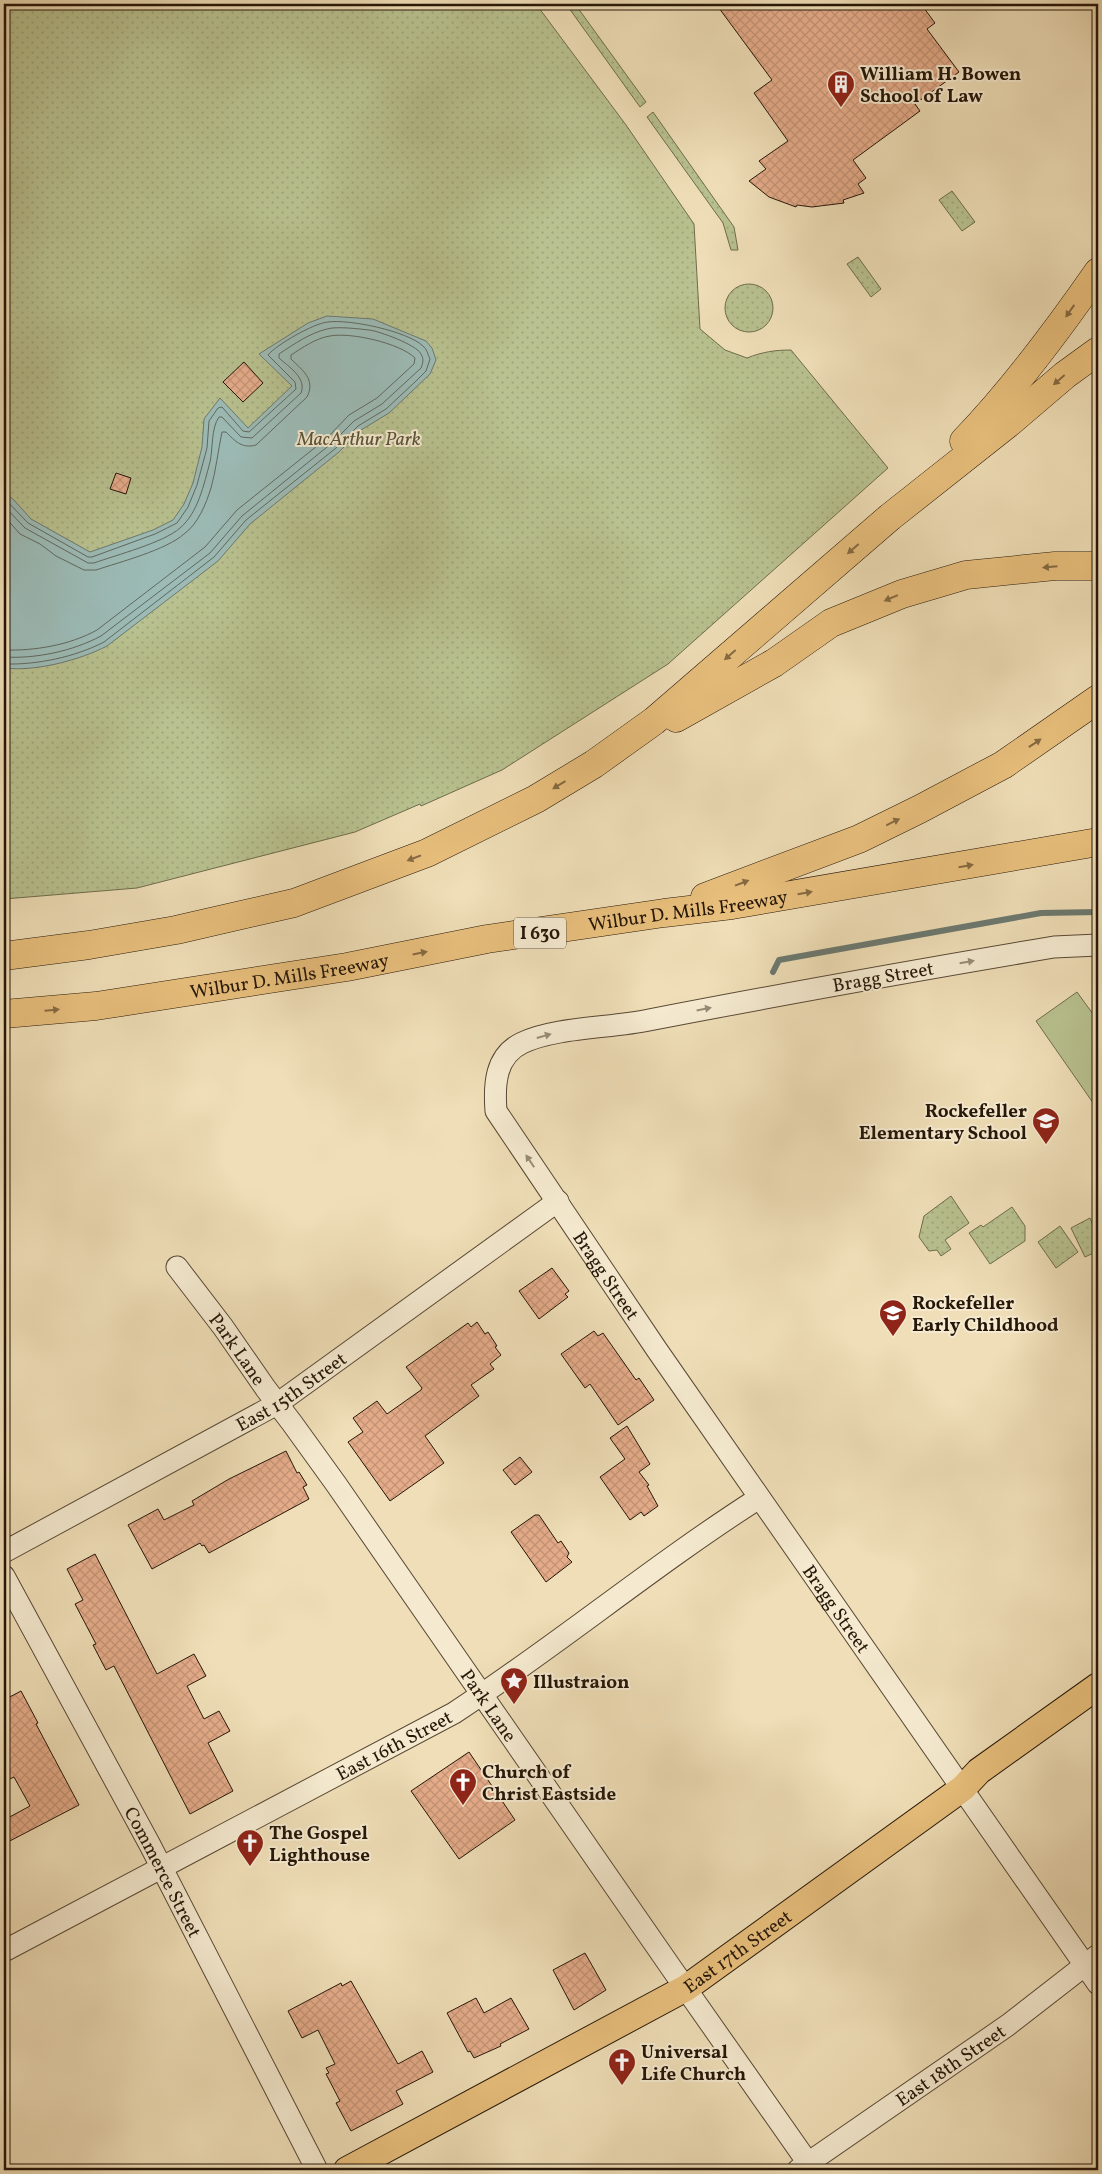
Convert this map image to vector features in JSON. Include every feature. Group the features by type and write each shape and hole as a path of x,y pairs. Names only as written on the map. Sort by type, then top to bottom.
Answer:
{"highway":[{"path":"890,517 993,411 1053,335 1098,272"},
{"path":"594,764 654,721 890,517 1010,422 1065,375 1098,351"},
{"path":"4,956 89,945 176,930 294,903 427,853 500,818 774,663 831,623 902,594 966,575 1055,566 1098,566"},
{"path":"664,913 859,839 920,809 1002,765 1098,698"},
{"name":"Wilbur D. Mills Freeway","path":"4,1014 96,1006 347,967 487,940 664,913 732,905 1091,845"}],"main road":[{"name":"East 17th Street","path":"346,2170 686,1988 963,1788 979,1771 1098,1686"}],"street":[{"name":"Bragg Street","path":"1098,945 1054,947 769,996 646,1021 551,1034 522,1043 506,1054 497,1071 496,1111 759,1498 963,1788 1091,1960 1098,1984"},
{"name":"East 15th Street","path":"4,1552 277,1404 558,1201"},
{"name":"Park Lane","path":"178,1268 336,1484 483,1694 686,1988 806,2168"},
{"name":"East 16th Street","path":"4,1951 454,1714 694,1542 759,1498"},
{"name":"Commerce Street","path":"4,1576 161,1867 317,2170"},
{"name":"East 18th Street","path":"806,2168 1000,2031 1091,1960"}],"green space":[{"name":"MacArthur Park","path":"4,4 536,4 626,125 694,224 700,329 725,350 747,358 779,350 791,350 888,468 668,664 502,770 421,806 420,804 355,832 137,888 4,899"},
{"path":"566,4 575,4 646,102 640,107"},
{"path":"653,112 734,227 738,250 731,250 723,223 647,117"},
{"path":"952,191 975,222 962,231 939,200"},
{"path":"858,257 881,289 871,297 847,264"},
{"path":"749,284 758,286 766,291 771,299 773,308 771,317 766,325 758,330 749,332 740,330 732,325 727,317 725,308 727,299 732,291 740,286"},
{"path":"1077,992 1098,1021 1098,1110 1036,1021"},
{"path":"951,1196 969,1223 945,1240 951,1249 941,1256 937,1250 929,1251 919,1237 924,1216"},
{"path":"1012,1207 1025,1226 1025,1241 990,1264 969,1233 981,1225 983,1227"},
{"path":"1090,1218 1093,1225 1098,1223 1098,1251 1085,1257 1071,1228"},
{"path":"1060,1226 1078,1252 1056,1268 1038,1242"}],"water":[{"path":"327,316 373,319 426,341 432,348 436,360 430,374 389,413 361,430 339,452 250,524 218,561 107,646 84,656 57,664 16,669 4,668 4,492 31,519 90,552 153,530 173,520 184,504 193,483 202,447 204,419 220,398 248,428 292,386 259,354 308,323"}],"building":[{"name":"William H. Bowen School of Law","path":"716,4 921,4 935,23 927,29 959,72 915,104 920,111 853,160 866,178 858,184 864,193 843,200 844,203 812,207 797,205 796,207 769,197 749,181 766,169 759,161 788,141 754,93 772,80"},
{"path":"244,362 263,383 243,402 223,382"},
{"path":"116,473 131,478 126,494 110,489"},
{"path":"552,1268 569,1291 565,1294 568,1297 539,1319 519,1291"},
{"path":"477,1322 485,1334 488,1332 501,1355 490,1364 494,1369 471,1385 479,1396 425,1436 444,1463 390,1501 348,1442 363,1432 353,1418 377,1401 387,1414 421,1390 422,1388 406,1367 468,1323 471,1327"},
{"path":"594,1331 598,1336 603,1333 636,1380 639,1378 654,1400 618,1425 590,1384 585,1388 561,1354"},
{"path":"627,1426 650,1464 639,1472 649,1485 647,1486 658,1506 644,1516 641,1512 630,1520 600,1477 625,1459 610,1438"},
{"path":"286,1451 297,1473 299,1472 307,1485 303,1487 309,1499 209,1553 204,1545 202,1546 200,1543 152,1569 128,1525 158,1509 164,1520 194,1505 192,1501 229,1479"},
{"path":"520,1457 532,1472 515,1485 503,1470"},
{"path":"535,1515 539,1515 558,1543 561,1541 569,1553 567,1557 572,1562 546,1582 511,1532"},
{"path":"95,1554 157,1674 194,1654 206,1676 187,1686 204,1719 219,1711 230,1731 208,1743 233,1791 190,1814 114,1666 106,1670 93,1645 96,1644 75,1604 83,1600 67,1569"},
{"path":"21,1691 38,1723 36,1724 79,1805 4,1844 4,1820 30,1806 14,1777 4,1782 4,1700"},
{"name":"Church of Christ Eastside","path":"469,1752 515,1820 459,1859 411,1791"},
{"path":"585,1953 606,1990 574,2010 553,1970"},
{"path":"351,1981 398,2064 422,2051 433,2072 396,2091 403,2104 351,2131 336,2103 340,2101 326,2074 329,2073 326,2068 335,2064 318,2030 302,2038 288,2011 341,1983 342,1986"},
{"path":"476,1998 484,2013 511,1998 529,2029 500,2044 501,2046 474,2058 470,2051 468,2052 447,2013"}],"waterway":[{"path":"773,972 779,960 1041,913 1098,912"}],"place":[{"name":"William H. Bowen School of Law","path":"841,108"},
{"name":"Rockefeller Elementary School","path":"1046,1145"},
{"name":"Rockefeller Early Childhood","path":"893,1337"},
{"name":"Illustraion","path":"514,1705"},
{"name":"Church of Christ Eastside","path":"463,1806"},
{"name":"The Gospel Lighthouse","path":"250,1867"},
{"name":"Universal Life Church","path":"622,2086"}]}
